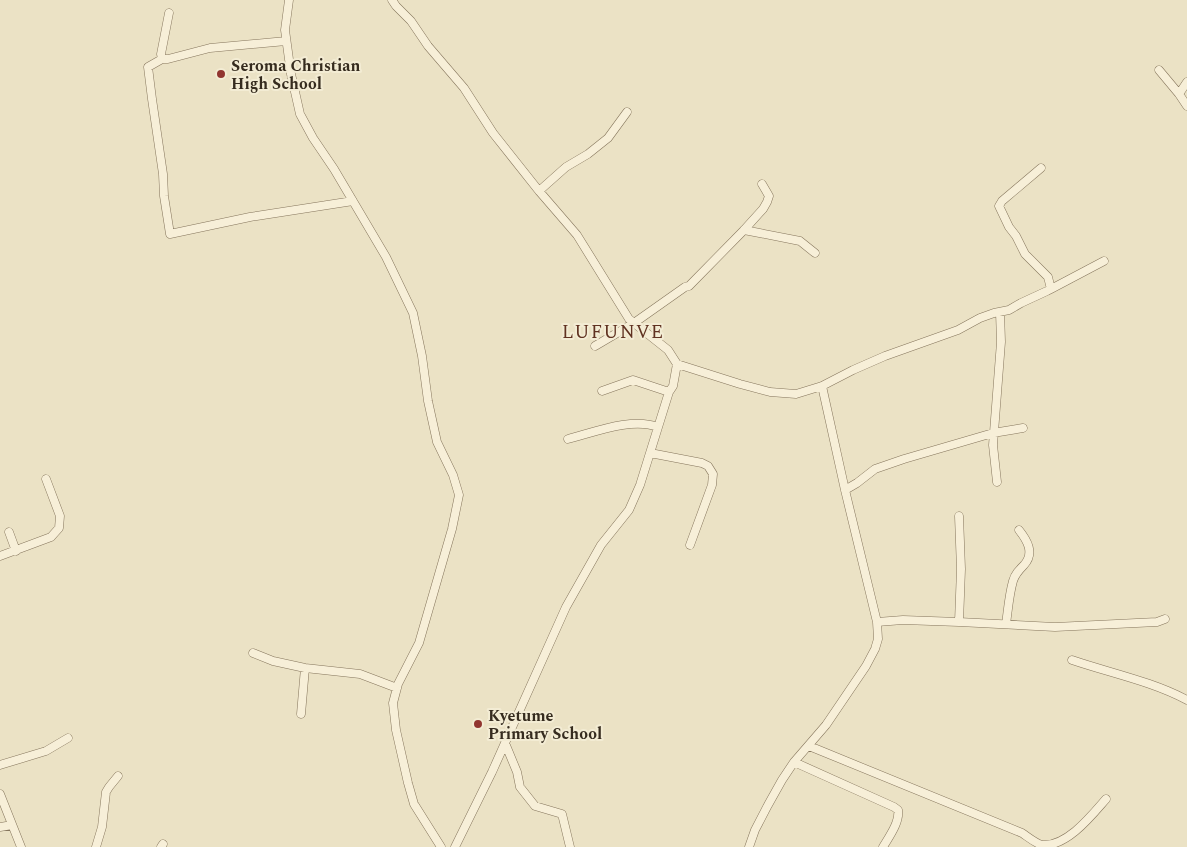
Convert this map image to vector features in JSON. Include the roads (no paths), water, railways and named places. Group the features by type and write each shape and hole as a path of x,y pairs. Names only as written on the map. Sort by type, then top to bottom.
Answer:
{"street":[{"path":"289,0 285,30 286,41 300,114 386,257 413,314 437,442 453,475 459,495 452,529 419,643 397,688 393,703 396,730 414,804 436,845"},
{"path":"392,0 464,88 493,133 577,235 629,319 668,350 677,364 770,392 796,394 822,386 885,356 958,330 980,318 1009,310 1104,261"},
{"path":"162,59 161,54 169,13"},
{"path":"286,41 210,48 162,59 148,67 170,234 250,217 353,201"},
{"path":"1159,70 1187,106"},
{"path":"1179,94 1187,82"},
{"path":"539,191 566,167 588,154 608,138 627,112"},
{"path":"1041,168 1002,201 999,206 1025,254 1048,277 1051,289"},
{"path":"595,346 634,323 689,286 763,210 768,202 768,196 762,184"},
{"path":"744,230 800,241 815,253"},
{"path":"997,482 993,457 993,433 1001,342 1000,312"},
{"path":"455,847 505,743 566,607 601,545 629,510 640,485 672,386 677,364"},
{"path":"602,392 633,380 669,392"},
{"path":"749,847 755,830 768,805 794,762 826,725 866,666 878,639 877,622 822,386"},
{"path":"568,439 612,427 632,424 644,423 658,427"},
{"path":"845,490 875,469 993,433 1023,428"},
{"path":"650,453 702,463 708,466 713,474 712,485 690,545"},
{"path":"0,556 51,537 59,528 60,516 46,479"},
{"path":"958,516 961,568 959,622"},
{"path":"1006,624 1015,574 1026,563 1029,554 1029,546 1019,530"},
{"path":"9,532 16,550"},
{"path":"877,622 903,620 1055,628 1158,622 1165,619"},
{"path":"253,653 273,661 305,668 360,674 397,688"},
{"path":"1072,660 1128,677 1187,700"},
{"path":"301,714 305,668"},
{"path":"0,765 46,751 68,738"},
{"path":"505,743 520,787 536,806 562,814 570,847"},
{"path":"809,746 1022,833 1043,846 1052,847 1073,837 1106,799"},
{"path":"794,762 898,810 897,821 883,847"},
{"path":"96,847 102,827 106,792 118,776"},
{"path":"0,794 21,847"},
{"path":"0,827 12,825"}],"place":[{"name":"Seroma Christian High School","path":"221,74"},
{"name":"Kyetume Primary School","path":"478,724"}],"district":[{"name":"LUFUNVE","path":"613,331"}]}
